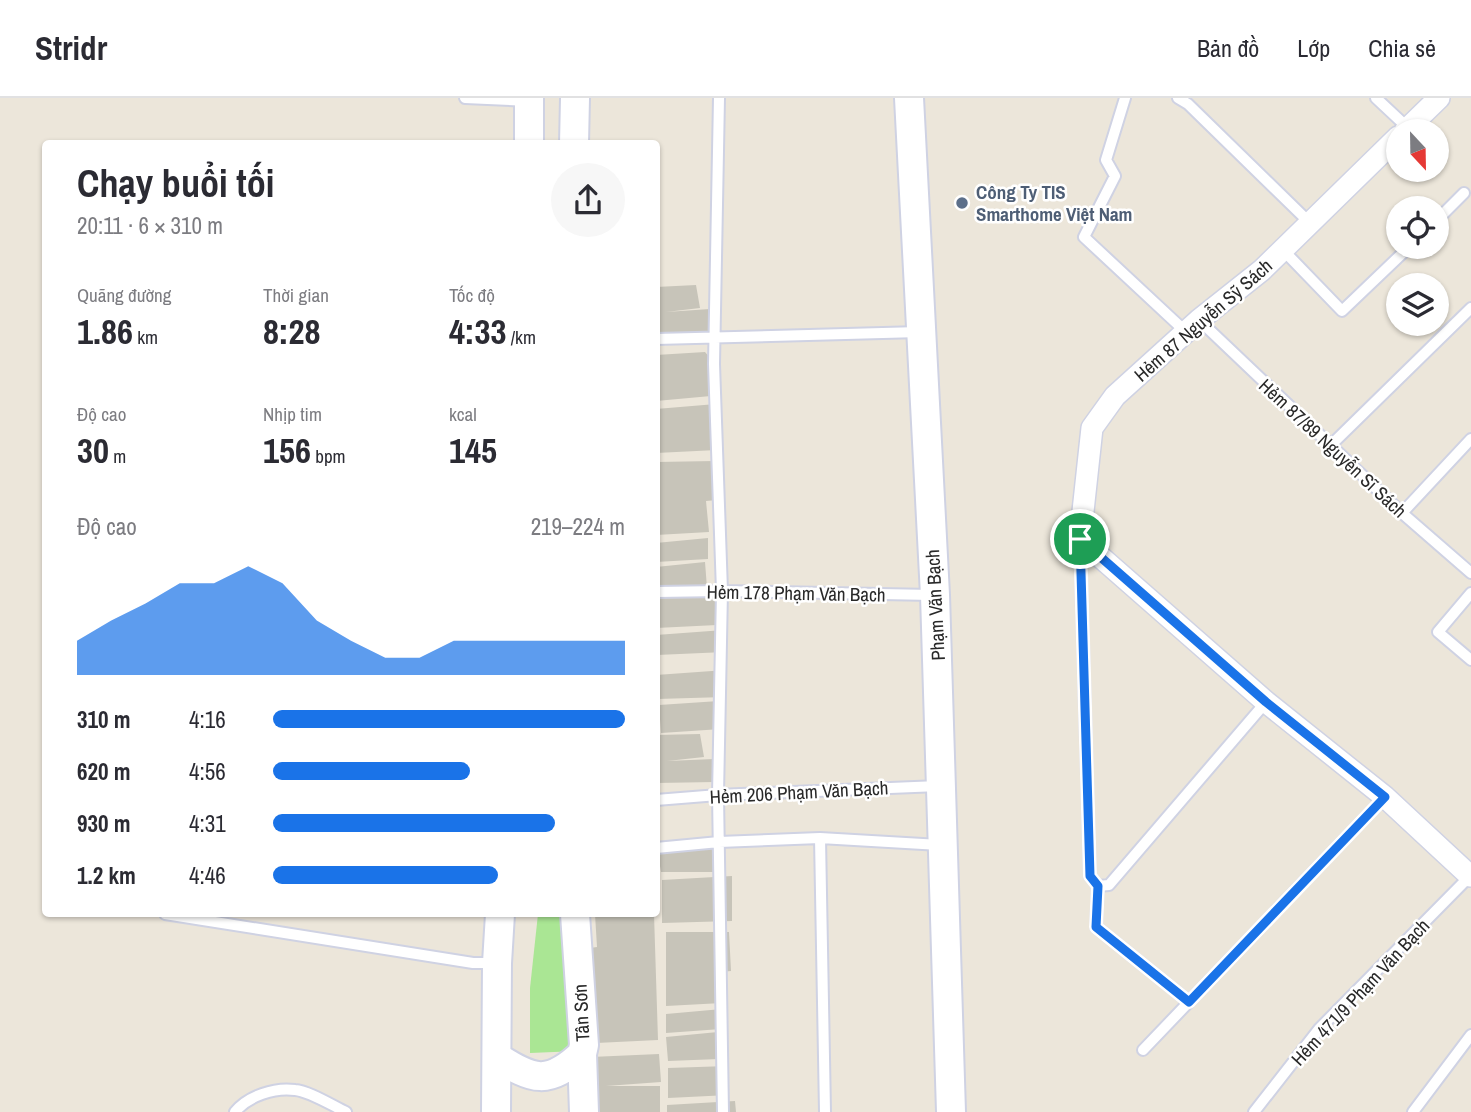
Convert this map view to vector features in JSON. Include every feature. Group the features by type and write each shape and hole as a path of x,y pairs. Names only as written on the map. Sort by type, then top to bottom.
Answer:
{"street":[{"path":"574,140 575,98"},
{"name":"Phạm Văn Bạch","path":"909,98 935,595 951,1112"},
{"name":"Hẻm 87 Nguyễn Sỹ Sách","path":"1417,119 1439,98"},
{"path":"529,99 529,140"},
{"name":"Hẻm 87 Nguyễn Sỹ Sách","path":"1080,539 1091,428 1115,396 1192,326 1262,270 1386,149"},
{"path":"1080,539 1266,702 1385,797 1470,876"},
{"path":"496,1112 500,917"},
{"name":"Tân Sơn","path":"575,917 584,1045 584,1112"},
{"path":"497,1057 524,1075 542,1077 567,1069 582,1054"}],"lane":[{"path":"465,98 529,99"},
{"path":"719,98 714,338 722,591 718,795 723,1112"},
{"name":"Hẻm 87/89 Nguyễn Sĩ Sách","path":"1125,98 1106,160 1115,176 1084,237 1192,326 1471,573"},
{"path":"1178,98 1188,104 1310,223"},
{"path":"1376,98 1393,119"},
{"path":"1449,208 1464,193"},
{"path":"1283,250 1342,311 1396,259"},
{"path":"1330,446 1471,308"},
{"path":"660,339 920,332"},
{"path":"1402,513 1471,439"},
{"path":"1080,539 1090,876 1098,886 1096,927 1189,1002"},
{"name":"Hẻm 178 Phạm Văn Bạch","path":"660,593 722,591 935,595"},
{"path":"1471,593 1438,632 1471,660"},
{"path":"1098,886 1110,885 1266,702"},
{"name":"Hẻm 206 Phạm Văn Bạch","path":"660,800 942,786"},
{"path":"1143,1050 1385,797"},
{"path":"660,848 820,838 943,845"},
{"path":"820,838 825,1112"},
{"name":"Hẻm 471/9 Phạm Văn Bạch","path":"1254,1112 1319,1029 1470,876"},
{"path":"184,917 472,963 497,963"},
{"path":"1413,1112 1471,1035"},
{"path":"235,1112 240,1105 265,1092 296,1090 346,1112"}],"green space":[{"path":"538,917 577,917 578,1051 530,1053 530,988"}],"building":[{"path":"696,285 700,308 666,312 710,309 712,333 660,334 660,287"},
{"path":"705,352 711,359 711,396 660,401 660,355"},
{"path":"716,404 717,450 660,453 660,409"},
{"path":"715,461 717,500 706,501 709,532 660,535 660,462"},
{"path":"708,538 708,559 660,562 660,543"},
{"path":"705,562 707,588 660,590 660,567"},
{"path":"716,595 717,625 660,628 660,598"},
{"path":"724,630 725,652 660,655 660,635"},
{"path":"726,670 725,697 660,699 660,675"},
{"path":"719,701 721,729 661,733 660,705"},
{"path":"700,734 704,757 667,761 714,759 715,782 660,783 660,735"},
{"path":"714,847 714,872 661,872 660,854"},
{"path":"732,876 732,921 662,923 662,880"},
{"path":"595,917 654,917 658,1040 596,1043 590,948 597,947"},
{"path":"666,932 729,932 731,971 720,972 722,1003 666,1006"},
{"path":"722,1009 721,1029 666,1033 666,1014"},
{"path":"718,1032 719,1059 668,1061 666,1037"},
{"path":"659,1054 661,1082 606,1086 660,1086 660,1112 589,1112 591,1057"},
{"path":"728,1066 729,1095 668,1098 668,1068"},
{"path":"735,1101 736,1112 667,1112 667,1105"}],"place":[{"name":"Công Ty TIS Smarthome Việt Nam","path":"962,203"}],"route":[{"path":"1080,539 1266,702 1385,797 1189,1002 1096,927 1098,886 1090,876 1080,539"}]}
